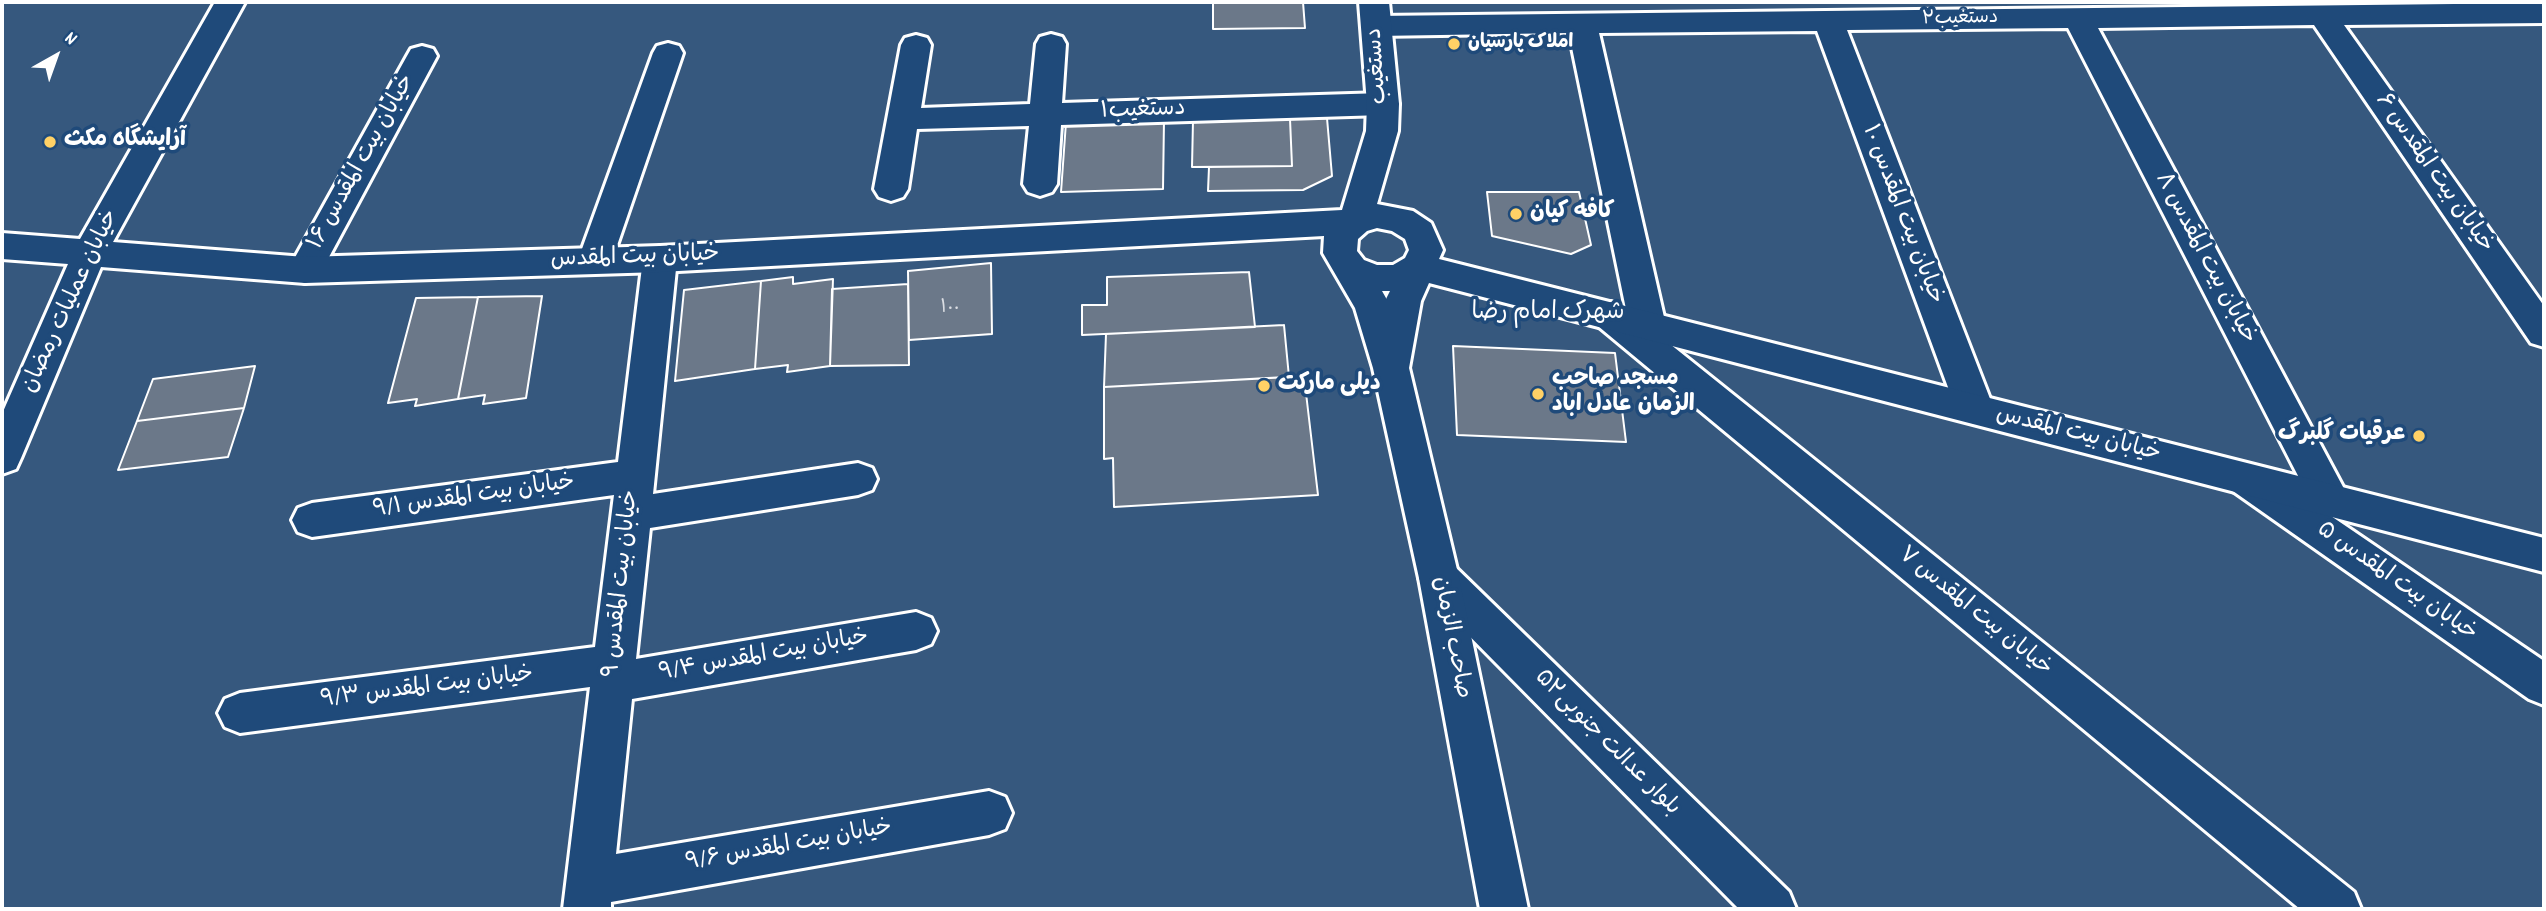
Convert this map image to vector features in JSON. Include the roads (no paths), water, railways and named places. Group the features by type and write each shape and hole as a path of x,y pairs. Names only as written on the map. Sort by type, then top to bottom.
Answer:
{"street":[{"name":"خیابان عملیات رمضان","path":"2,458 90,252 230,2"},
{"name":"۲دستغیب","path":"1375,14 1582,24 2544,13"},
{"name":"دستغیب","path":"1375,14 1383,117"},
{"name":"خیابان بیت المقدس ۶","path":"2322,15 2544,334"},
{"name":"خیابان بیت المقدس ۸","path":"2078,18 2330,500"},
{"name":"خیابان بیت المقدس ۱۰","path":"1828,21 1975,409"},
{"path":"1582,24 1630,321"},
{"path":"1040,184 1051,44"},
{"path":"891,189 916,45"},
{"path":"595,260 668,53"},
{"name":"خیابان بیت المقدس ۱۶","path":"305,270 422,56"},
{"name":"دستغیب۱","path":"903,120 1045,115 1383,117"},
{"path":"1346,261 1341,235 1355,222 1383,117"},
{"path":"1383,117 1413,240 1391,368"},
{"name":"خیابان بیت المقدس","path":"2,246 305,270 660,259 1355,222 1377,216 1413,240 1630,321 2544,555"},
{"name":"خیابان بیت المقدس","path":"1268,226 1346,261 1374,278 1399,278 1413,240"},
{"name":"خیابان بیت المقدس ۹","path":"589,895 660,259"},
{"name":"صاحب الزمان","path":"1346,261 1373,309 1391,368 1439,578 1503,909"},
{"name":"خیابان بیت المقدس ۷","path":"1630,321 2337,909"},
{"name":"خیابان بیت المقدس ۹/۱","path":"312,520 858,479"},
{"name":"خیابان بیت المقدس ۵","path":"2247,480 2544,685"},
{"name":"بلوار عدالت جنوبی۵۲","path":"1439,578 1772,909"},
{"name":"خیابان بیت المقدس ۹/۴","path":"613,673 916,631"},
{"name":"خیابان بیت المقدس ۹/۳","path":"240,713 613,673"},
{"name":"خیابان بیت المقدس ۹/۶","path":"589,895 989,813"}],"place":[{"name":"املاک پارسیان","path":"1454,44"},
{"name":"آرایشگاه مکث","path":"50,142"},
{"name":"کافه کیان","path":"1516,214"},
{"name":"دیلی مارکت","path":"1264,386"},
{"name":"مسجد صاحب الزمان عادل اباد","path":"1538,394"},
{"name":"عرقیات گلبرگ","path":"2419,436"}],"district":[{"name":"شهرک امام رضا","path":"1548,315"}]}
